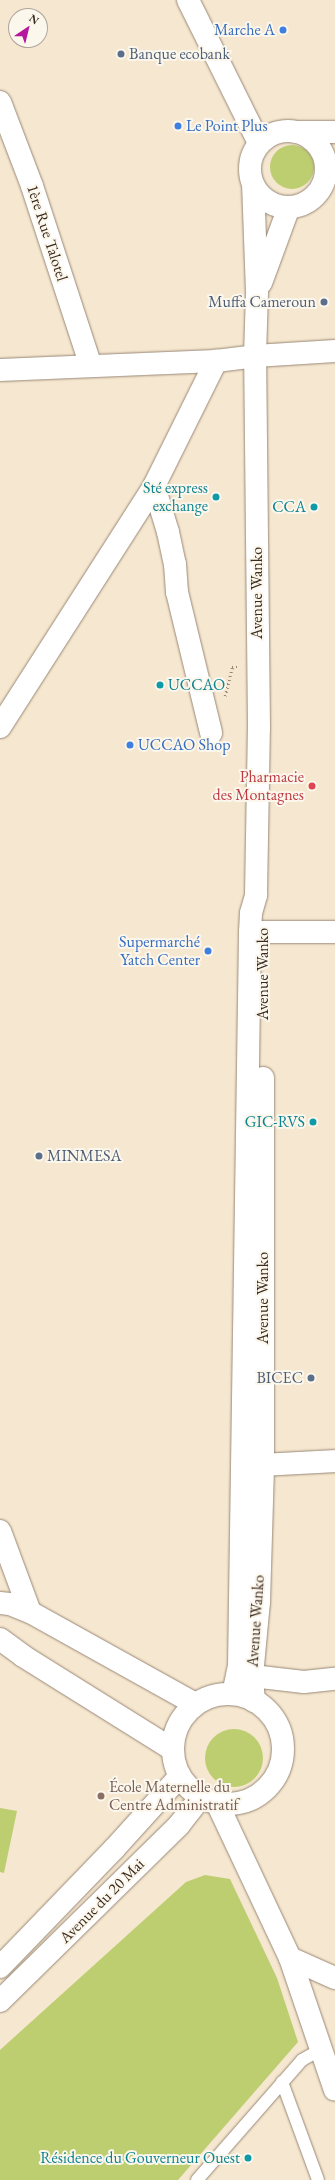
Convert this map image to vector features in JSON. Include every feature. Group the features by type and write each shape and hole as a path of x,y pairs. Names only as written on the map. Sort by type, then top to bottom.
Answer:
{"main road":[{"path":"188,0 259,143"},
{"name":"1ère Rue Talotel","path":"0,102 32,186 91,366"},
{"path":"296,132 308,137 318,146 325,166 328,182 308,201 289,207 274,205 262,197 253,185 250,171 252,156 259,143 270,135 282,131 335,132"},
{"name":"Avenue Wanko","path":"253,185 257,292 255,356 259,728 256,895 263,914 257,932 253,1466 259,1602 252,1676 254,1700"},
{"name":"Avenue Wanko","path":"257,292 289,207"},
{"path":"0,370 216,361 255,356 335,352"},
{"path":"0,727 154,486 216,361"},
{"path":"154,486 168,532 175,564 176,592 211,733"},
{"path":"257,932 335,932"},
{"path":"253,1466 335,1461"},
{"name":"Avenue Wanko","path":"233,1694 239,1666 253,1466"},
{"path":"0,1530 30,1612"},
{"path":"0,1603 10,1604 30,1612 195,1704"},
{"path":"0,1639 61,1680 172,1749"},
{"path":"252,1676 304,1682 335,1679"},
{"path":"209,1800 234,1804 251,1800 266,1790 276,1776 282,1760 283,1742 278,1725 268,1711 254,1700 233,1694 220,1694 195,1704 179,1724 172,1749 180,1776 209,1800 290,1958 335,2090"},
{"name":"Avenue du 20 Mai","path":"0,1967 119,1844 180,1776"},
{"name":"Avenue du 20 Mai","path":"0,2001 179,1825 209,1800"},
{"path":"290,1958 335,1978"}],"lane":[{"path":"197,2180 302,2060 322,2049"},
{"path":"282,2082 318,2180"}],"path":[{"path":"226,688 232,667"}],"green space":[{"path":"292,145 304,149 310,155 314,167 310,179 304,185 292,189 280,185 274,179 270,167 274,155 280,149"},
{"path":"234,1729 250,1734 258,1742 263,1758 258,1774 250,1782 234,1787 218,1782 210,1774 205,1758 210,1742 218,1734"},
{"path":"0,1808 17,1811 4,1873 0,1872"},
{"path":"205,1875 230,1879 277,1978 298,2042 178,2180 0,2180 0,2050 186,1882"}],"place":[{"name":"Marche A","path":"283,30"},
{"name":"Banque ecobank","path":"121,54"},
{"name":"Le Point Plus","path":"178,126"},
{"name":"Muffa Cameroun","path":"324,302"},
{"name":"Sté express exchange","path":"216,497"},
{"name":"CCA","path":"314,507"},
{"name":"UCCAO","path":"160,685"},
{"name":"UCCAO Shop","path":"130,745"},
{"name":"Pharmacie des Montagnes","path":"312,786"},
{"name":"Supermarché Yatch Center","path":"208,951"},
{"name":"GIC-RVS","path":"313,1122"},
{"name":"MINMESA","path":"39,1156"},
{"name":"BICEC","path":"311,1378"},
{"name":"École Maternelle du Centre Administratif","path":"101,1796"},
{"name":"Résidence du Gouverneur Ouest","path":"248,2158"}]}
